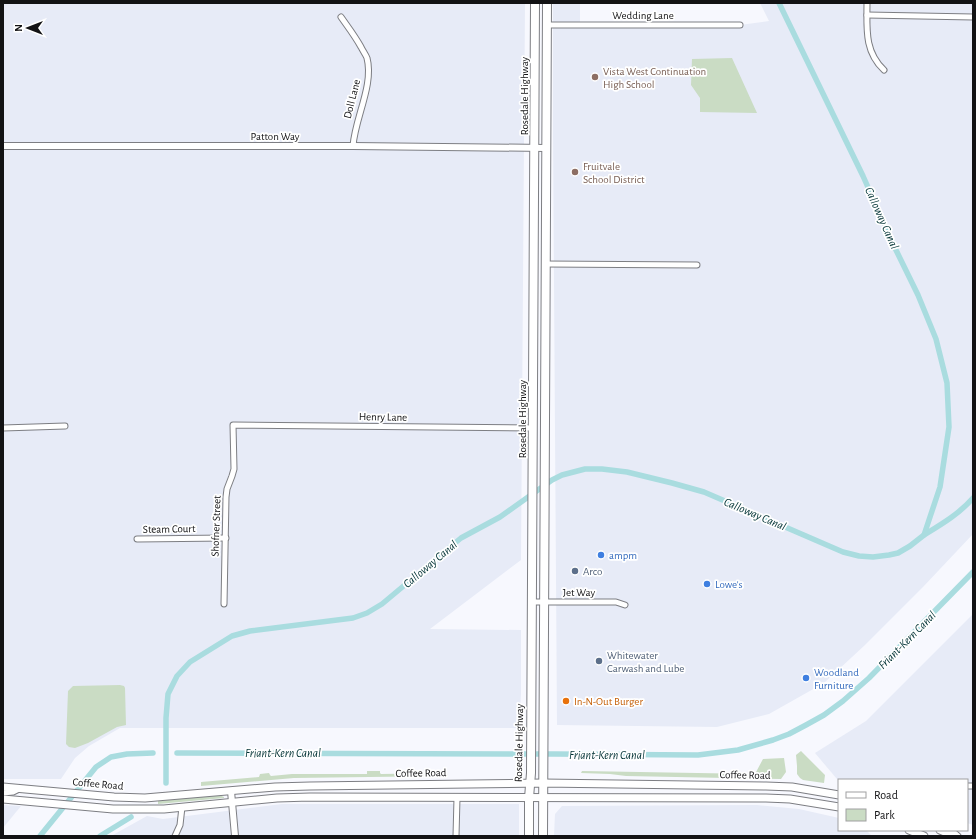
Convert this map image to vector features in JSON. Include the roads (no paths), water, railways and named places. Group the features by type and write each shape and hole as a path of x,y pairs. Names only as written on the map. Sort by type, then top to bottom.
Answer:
{"main road":[{"name":"Rosedale Highway","path":"535,3 533,428 538,475 544,497 543,836"},
{"path":"540,3 540,16 546,25"},
{"name":"Rosedale Highway","path":"529,836 531,769 532,502 545,429 547,3"},
{"path":"535,19 540,34 540,76 546,85"},
{"path":"533,360 538,371 538,414 540,423 545,429"},
{"name":"Coffee Road","path":"3,787 114,797 144,798 275,787 530,783 766,786 792,787 838,795"},
{"name":"Coffee Road","path":"3,799 113,809 164,809 277,798 310,797 766,798 790,799 838,807"},
{"path":"942,831 954,836"},
{"path":"909,832 924,836"}],"street":[{"path":"867,3 869,46 876,61 884,70"},
{"path":"867,15 973,17"},
{"name":"Doll Lane","path":"341,17 355,36 367,58 367,88 354,136 353,146"},
{"name":"Wedding Lane","path":"546,25 740,25"},
{"name":"Patton Way","path":"3,146 353,146 546,148"},
{"path":"545,264 697,266"},
{"name":"Henry Lane","path":"234,425 533,428"},
{"name":"Shofner Street","path":"224,604 226,497 234,469 234,425"},
{"path":"3,428 65,426"},
{"name":"Steam Court","path":"137,539 226,538"},
{"name":"Jet Way","path":"532,602 616,602 625,605"},
{"path":"3,793 13,792 20,788"},
{"path":"231,791 235,836"},
{"path":"456,836 457,798"},
{"path":"175,836 180,825 182,807"}],"waterway":[{"name":"Calloway Canal","path":"166,783 166,718 168,694 177,676 190,662 232,636 250,631 353,618 367,613 382,604 461,538 500,517 552,480 562,475 585,469 602,469 627,472 672,483 704,492 843,552 859,556 873,557 898,553 924,535 940,487 949,427 947,383 936,339 918,295 863,176 779,3"},
{"path":"924,535 956,514 973,498"},
{"name":"Friant-Kern Canal","path":"177,753 698,755 738,750 789,734 824,715 843,701 869,678 973,572"},
{"name":"Friant-Kern Canal","path":"40,836 96,767 111,757 127,754 153,753"},
{"name":"Calloway Canal","path":"100,836 131,817"}],"place":[{"name":"Vista West Continuation High School","path":"595,77"},
{"name":"Fruitvale School District","path":"575,172"},
{"name":"ampm","path":"601,555"},
{"name":"Arco","path":"575,571"},
{"name":"Lowe's","path":"707,584"},
{"name":"Whitewater Carwash and Lube","path":"599,661"},
{"name":"Woodland Furniture","path":"806,678"},
{"name":"In-N-Out Burger","path":"566,701"}]}
